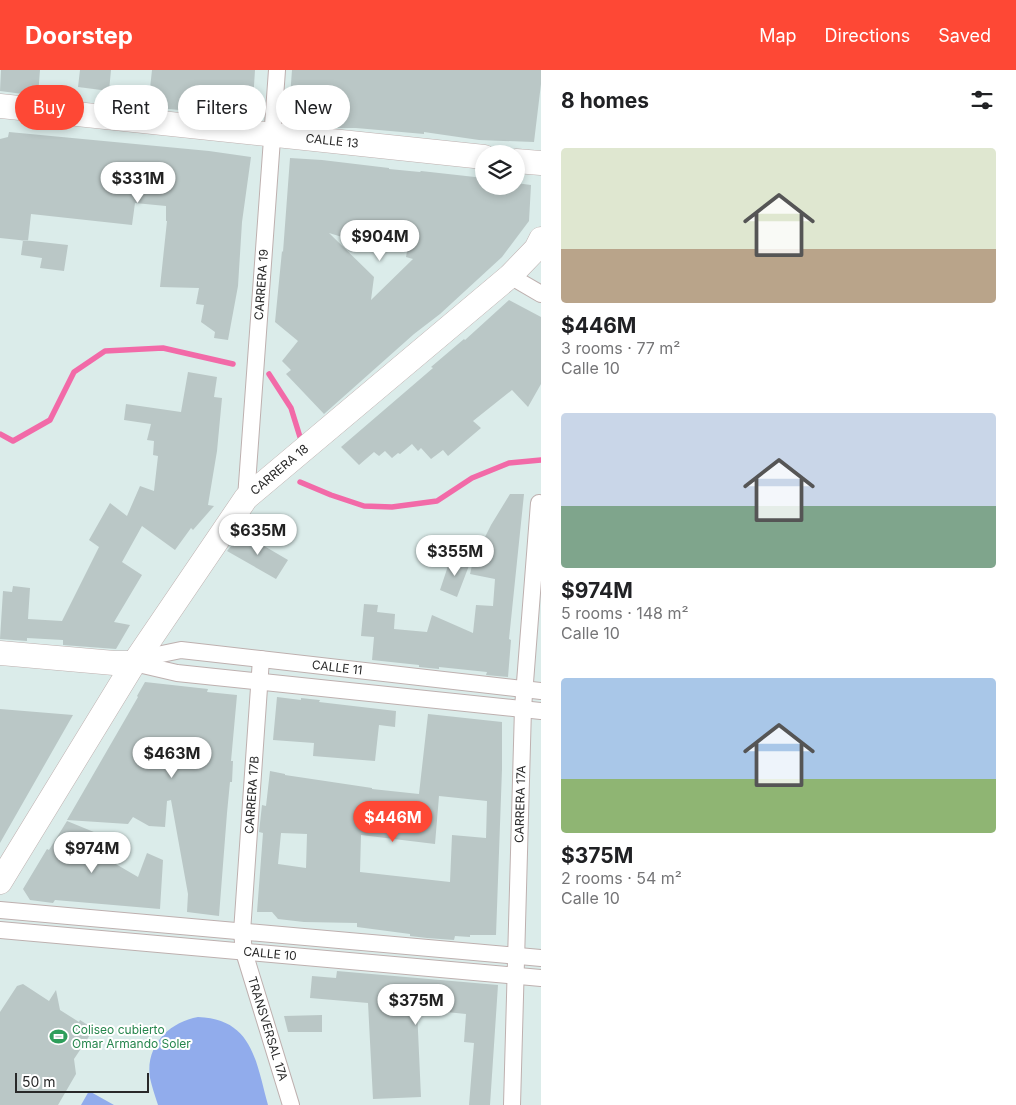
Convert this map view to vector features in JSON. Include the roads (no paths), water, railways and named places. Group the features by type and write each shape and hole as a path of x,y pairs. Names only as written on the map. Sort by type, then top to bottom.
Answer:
{"street":[{"name":"CARRERA 19","path":"246,498 277,70"},
{"name":"CALLE 13","path":"0,106 475,156"},
{"path":"525,161 541,163"},
{"name":"CARRERA 18","path":"0,882 134,663 246,498 510,276 536,250 541,239"},
{"path":"510,276 541,294"},
{"name":"CARRERA 17A","path":"512,1105 523,708 533,690 539,503"},
{"name":"CALLE 11","path":"134,663 157,655 181,650 533,690"},
{"name":"CALLE 11","path":"0,654 134,663 177,673 541,711"},
{"name":"CARRERA 17B","path":"244,952 242,932 261,659"},
{"name":"CALLE 10","path":"0,910 541,958"},
{"name":"CALLE 10","path":"0,930 541,978"},
{"name":"TRANSVERSAL 17A","path":"244,952 291,1105"}],"waterway":[{"path":"0,434 13,441 50,420 74,372 105,351 163,348 233,364"},
{"path":"269,374 291,408 300,437"},
{"path":"300,482 364,506 392,507 437,501 472,478 509,463 541,460"}],"place":[{"name":"Coliseo cubierto Omar Armando Soler","path":"58,1037"}]}
